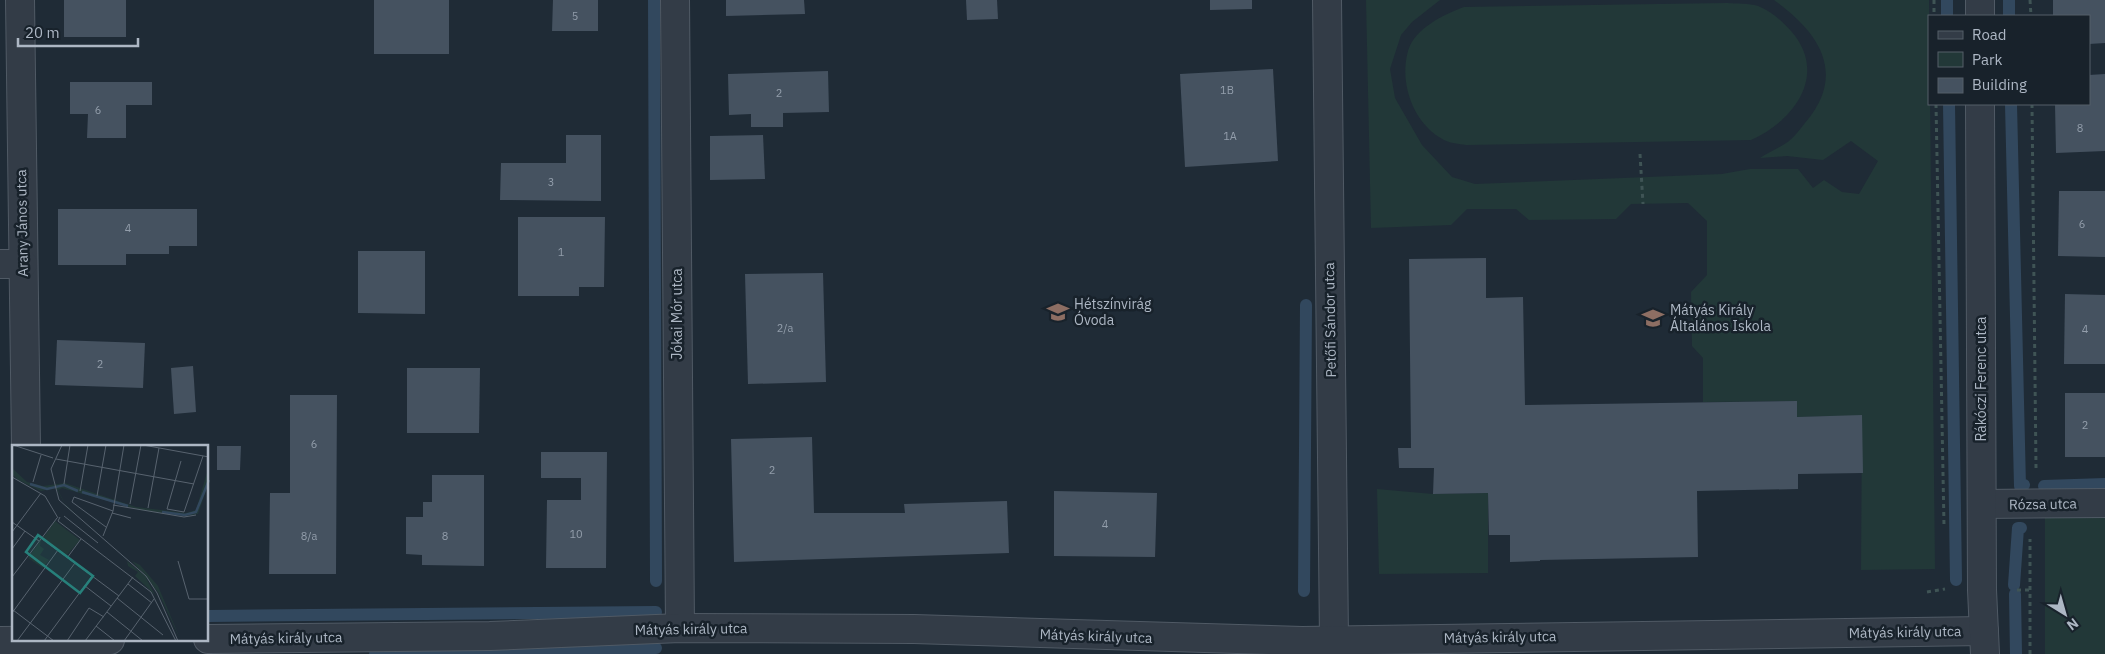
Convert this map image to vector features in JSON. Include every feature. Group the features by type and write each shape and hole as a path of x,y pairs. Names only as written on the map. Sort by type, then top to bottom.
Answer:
{"street":[{"name":"Arany János utca","path":"20,0 11,264 26,445"},
{"name":"Jókai Mór utca","path":"675,0 680,628"},
{"name":"Petőfi Sándor utca","path":"1327,0 1334,640"},
{"path":"1980,0 1980,15"},
{"name":"Rákóczi Ferenc utca","path":"1980,105 1984,643"},
{"name":"Rózsa utca","path":"1982,504 2105,503"},
{"name":"Mátyás király utca","path":"209,639 490,636 680,628 914,629 968,643 1334,640 1984,643"}],"path":[{"path":"1934,0 1934,15"},
{"path":"2030,0 2031,15"},
{"path":"1936,105 1944,531"},
{"path":"2032,105 2036,474"},
{"path":"1640,154 1643,204"},
{"path":"2030,536 2030,654"},
{"path":"1927,592 1945,591 1945,581"}],"green space":[{"path":"1366,0 1440,0 1412,22 1401,35 1390,69 1395,98 1422,145 1452,177 1475,184 1722,174 1750,169 1798,169 1813,188 1824,180 1842,192 1859,194 1878,161 1851,141 1823,160 1787,156 1760,158 1786,143 1805,123 1818,105 1824,88 1826,71 1815,40 1804,26 1774,0 1929,0 1928,105 1930,105 1935,569 1861,570 1862,416 1797,417 1797,401 1703,402 1703,358 1692,346 1691,292 1707,275 1707,221 1688,203 1631,204 1616,219 1529,220 1516,209 1467,209 1451,225 1371,228"},
{"path":"1727,3 1758,6 1776,17 1791,31 1802,47 1807,64 1806,79 1801,94 1793,108 1767,132 1751,140 1466,145 1452,143 1433,133 1424,124 1411,102 1407,89 1406,63 1408,51 1412,43 1423,29 1431,23 1464,7"},
{"path":"1377,489 1433,494 1488,493 1488,573 1379,574"},
{"path":"2105,513 2105,654 2045,654 2045,514"}],"building":[{"path":"64,0 126,0 126,37 64,37"},
{"path":"374,0 449,0 449,54 374,54"},
{"path":"553,0 598,0 598,31 552,31"},
{"path":"726,0 804,0 805,14 726,16"},
{"path":"966,0 997,0 998,19 967,20"},
{"path":"1210,0 1252,0 1252,9 1210,10"},
{"path":"2053,0 2105,0 2105,43 2090,44 2090,15 2053,15"},
{"path":"1273,69 1278,161 1185,167 1180,74"},
{"path":"828,71 829,112 783,113 783,127 751,127 751,114 729,115 728,74"},
{"path":"2105,74 2105,151 2056,153 2055,105 2090,105 2090,75"},
{"path":"70,82 152,82 152,105 126,105 126,138 87,138 88,114 70,114"},
{"path":"566,135 601,135 601,201 500,200 501,163 566,163"},
{"path":"763,135 765,179 710,180 710,136"},
{"path":"2059,191 2105,191 2105,257 2058,256"},
{"path":"58,209 197,209 197,246 169,246 169,254 126,254 126,265 58,265"},
{"path":"518,217 605,217 604,287 579,287 579,296 518,296"},
{"path":"358,251 425,251 425,314 358,313"},
{"path":"1486,258 1486,298 1523,297 1525,405 1797,401 1797,417 1862,415 1863,473 1798,474 1798,489 1697,491 1698,557 1510,562 1510,535 1489,535 1488,493 1433,494 1434,468 1399,468 1398,448 1411,448 1409,259"},
{"path":"823,273 826,382 748,384 745,274"},
{"path":"2065,294 2105,295 2105,364 2064,364"},
{"path":"57,340 145,343 143,388 55,385"},
{"path":"193,366 196,412 174,414 171,368"},
{"path":"407,368 480,368 479,433 407,433"},
{"path":"2065,393 2105,393 2105,457 2065,457"},
{"path":"290,395 337,395 336,574 269,574 270,493 290,493"},
{"path":"812,437 814,513 905,513 904,504 1007,501 1009,553 734,562 731,439"},
{"path":"217,446 241,446 240,470 217,470"},
{"path":"541,452 607,452 606,568 546,568 547,500 581,500 581,478 541,478"},
{"path":"432,475 484,475 484,566 422,565 422,555 406,554 406,517 423,517 423,502 432,502"},
{"path":"1054,491 1157,493 1155,557 1054,556"}],"waterway":[{"path":"654,0 656,581"},
{"path":"1947,0 1947,15"},
{"path":"2009,0 2009,15"},
{"path":"1949,105 1956,580"},
{"path":"2011,105 2020,486 2024,485"},
{"path":"1304,591 1306,305"},
{"path":"2044,486 2105,484"},
{"path":"2014,585 2018,528 2021,528"},
{"path":"2015,594 2016,654"},
{"path":"209,616 656,612"},
{"path":"375,654 656,648"}],"place":[{"name":"Hétszínvirág Óvoda","path":"1058,312"},
{"name":"Mátyás Király Általános Iskola","path":"1653,318"}]}
